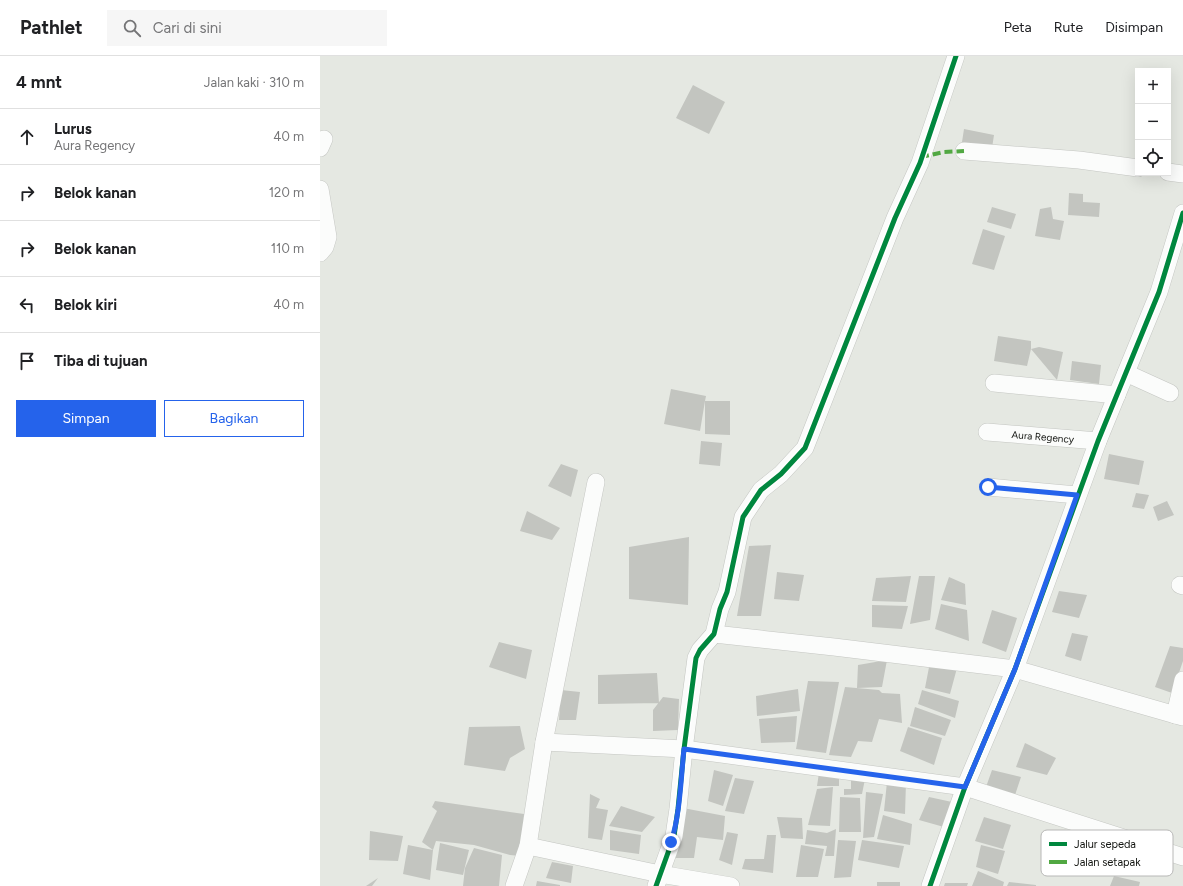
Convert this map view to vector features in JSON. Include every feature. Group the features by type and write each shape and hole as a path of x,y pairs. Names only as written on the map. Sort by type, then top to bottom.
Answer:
{"street":[{"path":"658,880 674,836 696,658 700,650 714,634 720,609 728,592 743,517 761,490 780,474 805,448 895,218 920,163 956,56"},
{"path":"964,151 1079,160 1135,168"},
{"path":"1171,172 1183,174"},
{"path":"320,189 328,237 325,247 320,253"},
{"path":"930,886 965,787 1015,669 1077,495 1159,292 1183,213"},
{"path":"1126,373 1170,393"},
{"path":"994,384 1117,395"},
{"name":"Aura Regency","path":"987,432 1098,441"},
{"path":"514,886 528,846 544,742 596,482"},
{"path":"988,487 1077,495"},
{"path":"714,634 1015,669 1179,716 1183,680"},
{"path":"544,742 684,749 965,787 1104,830"},
{"path":"528,846 658,880 731,886"}],"building":[{"path":"693,85 725,102 709,134 676,118"},
{"path":"964,129 994,135 992,148 962,142"},
{"path":"1069,193 1083,194 1083,202 1100,203 1099,217 1068,215"},
{"path":"992,207 1016,214 1011,229 987,222"},
{"path":"1051,207 1053,219 1064,221 1060,240 1035,236 1040,209"},
{"path":"983,229 1005,236 994,270 972,264"},
{"path":"998,336 1031,341 1031,349 1027,366 994,361"},
{"path":"1039,347 1063,352 1057,380 1031,349"},
{"path":"1072,361 1101,365 1099,384 1070,380"},
{"path":"671,389 706,396 700,431 664,424"},
{"path":"705,401 730,401 730,435 705,434"},
{"path":"701,441 722,443 720,466 699,464"},
{"path":"1109,454 1144,461 1139,485 1104,479"},
{"path":"561,464 578,470 571,497 548,486"},
{"path":"1136,493 1149,495 1144,509 1132,507"},
{"path":"1167,501 1174,515 1158,521 1153,507"},
{"path":"527,511 560,528 552,540 520,531"},
{"path":"689,537 688,605 629,599 629,547"},
{"path":"771,545 761,616 737,616 749,546"},
{"path":"777,572 804,575 799,601 774,599"},
{"path":"911,576 906,602 872,601 876,578"},
{"path":"919,576 935,576 930,620 910,624"},
{"path":"949,577 965,584 966,605 941,600"},
{"path":"1059,591 1087,595 1079,618 1052,612"},
{"path":"941,604 967,610 969,641 935,629"},
{"path":"872,605 908,606 902,629 872,627"},
{"path":"992,610 1017,618 1006,652 982,643"},
{"path":"1072,633 1088,636 1081,661 1065,656"},
{"path":"499,642 532,650 526,679 489,667"},
{"path":"1170,646 1183,648 1183,661 1172,693 1155,687"},
{"path":"887,660 882,687 857,688 858,665"},
{"path":"930,662 957,668 950,694 925,688"},
{"path":"657,673 659,703 598,704 598,675"},
{"path":"808,681 839,682 826,753 796,749"},
{"path":"845,687 879,690 882,693 900,694 902,723 879,719 872,742 858,741 851,757 829,755"},
{"path":"798,689 800,711 757,716 756,696"},
{"path":"561,690 580,692 576,720 559,720"},
{"path":"922,690 959,701 955,718 918,704"},
{"path":"663,697 679,699 678,730 653,731 653,710"},
{"path":"915,707 951,720 945,736 910,726"},
{"path":"797,716 795,742 761,743 759,719"},
{"path":"520,726 525,749 510,758 505,771 464,765 469,727"},
{"path":"908,727 942,738 934,765 900,751"},
{"path":"1025,743 1056,758 1047,775 1016,767"},
{"path":"714,770 733,775 723,806 708,801"},
{"path":"992,770 1021,777 1013,801 986,787"},
{"path":"819,773 839,774 839,786 817,786"},
{"path":"735,778 754,781 744,814 725,811"},
{"path":"851,778 865,779 862,794 844,795 844,789 851,789"},
{"path":"887,782 906,782 905,814 884,811"},
{"path":"833,787 830,826 808,825 817,789"},
{"path":"866,792 883,794 874,837 863,838"},
{"path":"590,794 600,799 596,808 608,810 602,840 588,838"},
{"path":"840,797 860,798 861,832 839,832"},
{"path":"929,797 952,802 944,827 919,820"},
{"path":"435,801 524,814 520,856 510,855 474,845 436,841 433,850 422,842 437,811 432,807"},
{"path":"621,806 655,817 642,832 609,826"},
{"path":"683,808 725,816 723,840 697,837 694,858 675,858"},
{"path":"883,815 912,824 910,845 877,839"},
{"path":"777,817 802,818 803,839 781,838"},
{"path":"984,817 1011,825 1003,849 975,841"},
{"path":"836,829 834,856 825,856 827,846 805,844 807,830 827,833"},
{"path":"610,830 641,835 639,854 610,850"},
{"path":"370,831 403,836 398,861 369,860"},
{"path":"727,832 738,834 732,865 719,860"},
{"path":"767,835 776,835 773,873 742,869 745,859 764,859"},
{"path":"838,840 856,841 851,877 834,878"},
{"path":"862,840 904,846 899,868 858,860"},
{"path":"440,843 469,850 463,875 436,870"},
{"path":"408,845 433,850 430,880 403,874"},
{"path":"801,845 824,849 818,877 796,877"},
{"path":"981,845 1005,851 998,874 976,867"},
{"path":"474,848 502,855 499,886 463,886 465,868"},
{"path":"552,862 573,866 571,883 546,878"},
{"path":"978,871 1004,882 1003,886 972,886"},
{"path":"1114,876 1140,882 1139,886 1110,886"},
{"path":"378,878 372,886 366,886"},
{"path":"537,881 560,885 560,886 536,886"},
{"path":"877,882 900,882 900,886 877,886"},
{"path":"1009,882 1036,885 1036,886 1007,886"},
{"path":"945,883 968,883 967,886 944,886"}],"marked path":[{"path":"921,157 944,152 964,151"}],"cycle path":[{"path":"656,886 674,836 696,658 700,650 714,634 720,609 727,592 743,517 761,490 781,474 805,448 895,218 920,163 956,56"},
{"path":"930,886 965,787 1015,669 1098,441 1159,292 1183,213"}],"route":[{"path":"671,842 674,836 678,809 684,749 965,787 1015,669 1077,495 988,487"}]}
